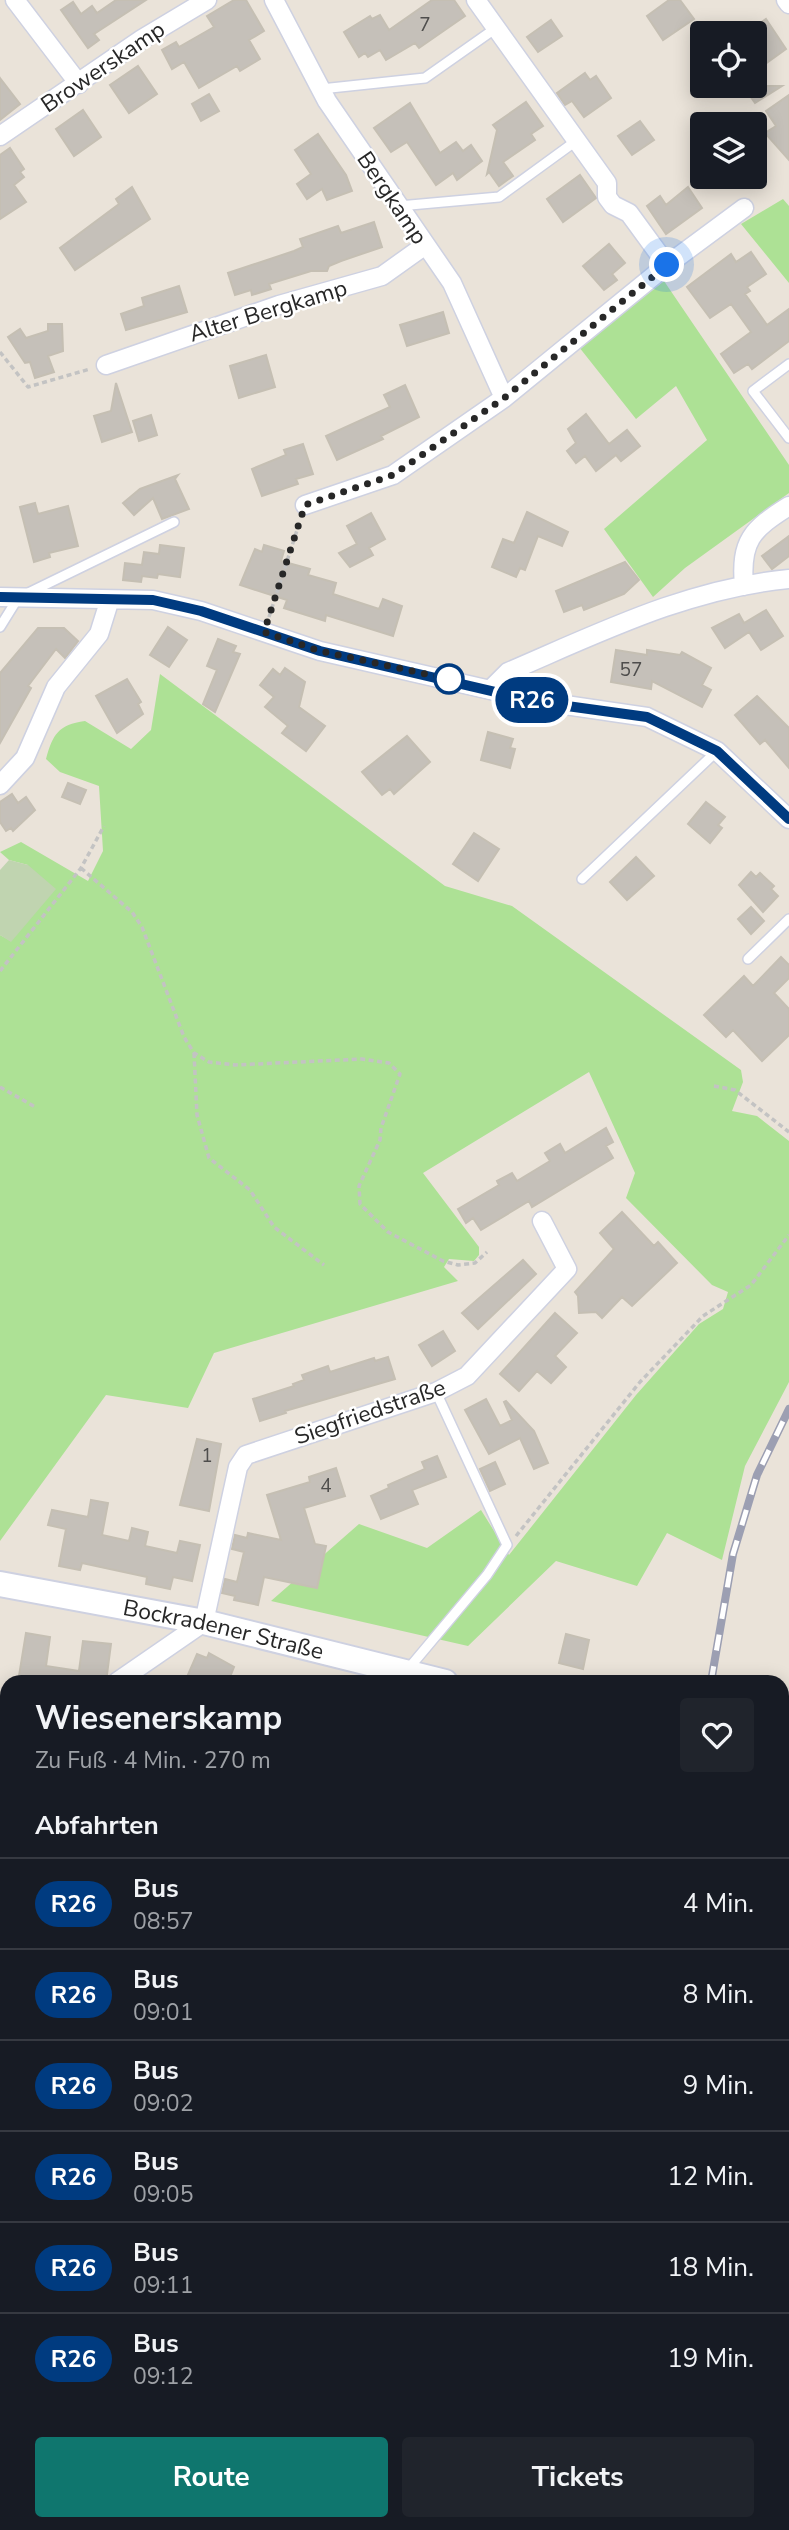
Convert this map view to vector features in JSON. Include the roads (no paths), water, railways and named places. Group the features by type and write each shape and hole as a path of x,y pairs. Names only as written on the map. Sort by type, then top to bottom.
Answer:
{"street":[{"path":"15,0 79,84"},
{"name":"Browerskamp","path":"0,136 142,39 207,0"},
{"name":"Bergkamp","path":"274,0 321,89 424,246 452,283 504,398"},
{"path":"476,0 544,91 607,183 607,197 612,205 629,213 667,265"},
{"path":"786,0 789,4"},
{"path":"305,505 393,475 504,398 667,265 744,208"},
{"name":"Alter Bergkamp","path":"106,365 279,305 382,276 424,246"},
{"path":"744,586 742,561 746,542 765,521 789,506"},
{"path":"491,690 508,672 655,609 744,586 789,579"},
{"path":"0,597 153,600 201,611 320,651 538,702 647,717 717,751 789,819"},
{"path":"0,785 25,758 56,687 99,634 109,601"},
{"name":"Siegfriedstraße","path":"204,1622 239,1467 246,1455 436,1392 467,1376 567,1269 542,1221"},
{"name":"Bockradener Straße","path":"0,1584 204,1622 412,1675"},
{"path":"127,1675 204,1622"}],"lane":[{"path":"321,89 425,78 496,28"},
{"path":"398,206 499,197 576,141"},
{"path":"789,364 753,391 789,438"},
{"path":"0,627 18,598 174,522"},
{"path":"582,878 717,751"},
{"path":"748,959 789,919"},
{"path":"426,1675 507,1545 436,1392"}],"railway":[{"path":"712,1675 733,1554 757,1475 789,1409"}]}
